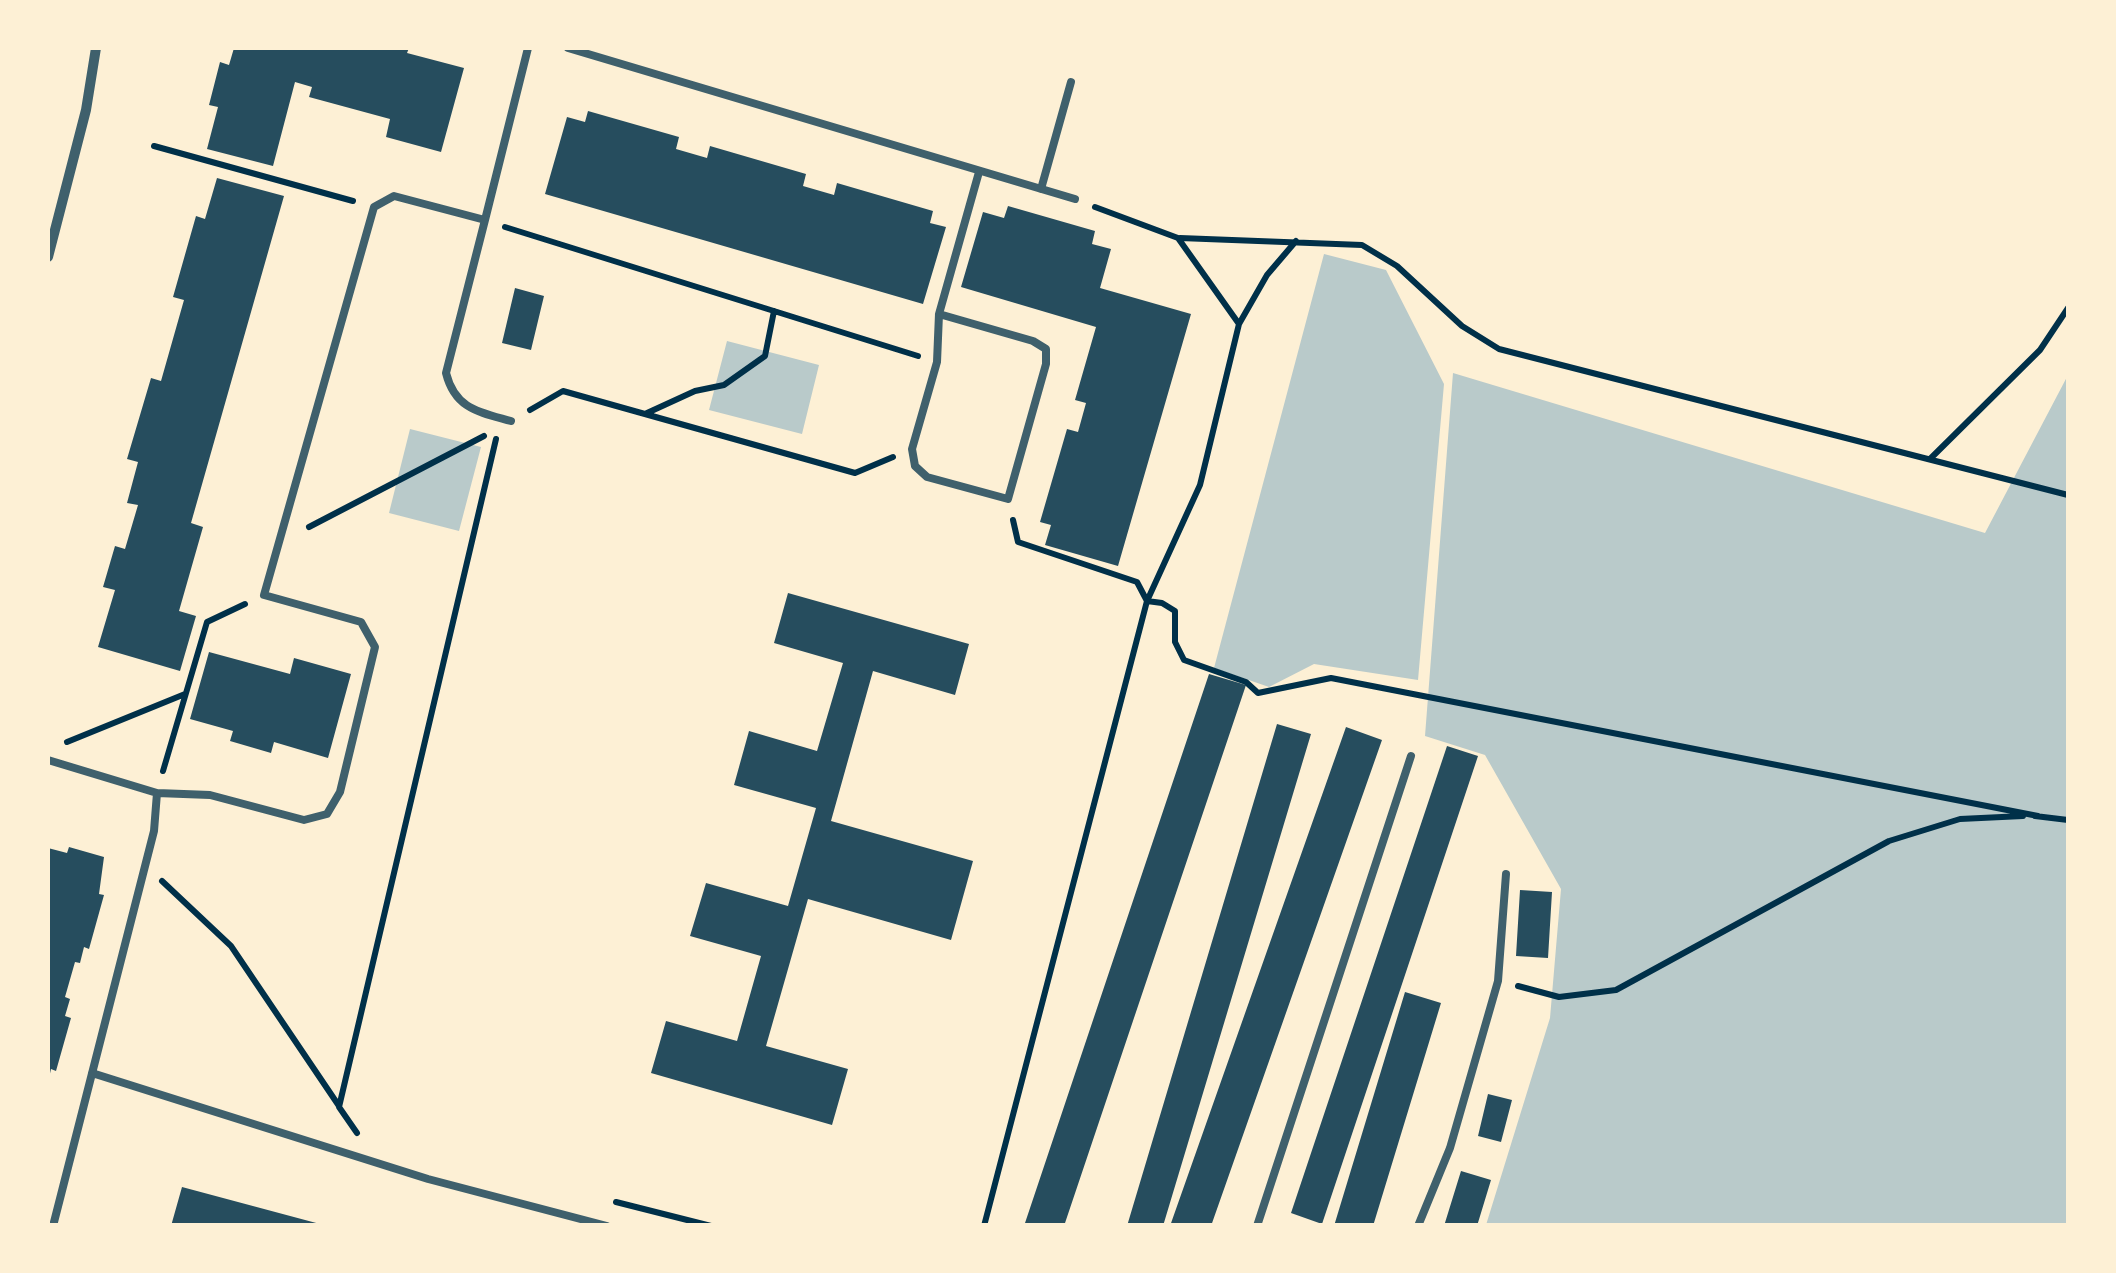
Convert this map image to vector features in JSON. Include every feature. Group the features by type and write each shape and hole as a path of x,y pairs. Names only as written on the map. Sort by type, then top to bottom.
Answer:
{"street":[{"path":"48,257 86,110 96,48"}],"lane":[{"path":"512,421 468,409 451,394 446,373 528,48"},
{"path":"568,48 1075,199"},
{"path":"1041,189 1071,82"},
{"path":"939,314 1033,340 1046,349 1046,364 1008,499 928,477 914,466 912,449 937,362 939,314 979,172"},
{"path":"48,760 157,793 210,795 304,820 327,814 340,792 375,647 361,622 264,596 278,543 374,207 394,196 484,220"},
{"path":"1257,1226 1411,756"},
{"path":"54,1226 154,831 157,793"},
{"path":"1418,1226 1450,1148 1498,981 1506,874"},
{"path":"92,1073 358,1157 608,1226"}],"path":[{"path":"154,146 374,207"},
{"path":"1075,199 1178,238 1314,240 1362,245 1396,266 1462,326 1499,349 2068,494"},
{"path":"484,220 937,362"},
{"path":"1178,238 1239,324"},
{"path":"984,1226 1147,601 1200,485 1239,324 1267,274 1296,240"},
{"path":"1931,458 2040,350 2068,308"},
{"path":"645,414 695,391 724,385 765,356 774,311"},
{"path":"512,421 563,391 854,473 912,449"},
{"path":"278,543 498,428 339,1107"},
{"path":"1008,499 1018,542 1137,582 1147,601"},
{"path":"157,793 207,622 264,596"},
{"path":"1147,601 1162,602 1175,611 1175,642 1184,660 1246,682 1258,693 1331,678 2068,820"},
{"path":"65,743 186,694"},
{"path":"1498,981 1558,997 1616,990 1889,841 1960,819 2038,816"},
{"path":"175,894 231,946 362,1140 358,1157"}],"shaded area":[{"path":"1324,254 1386,270 1444,384 1418,680 1314,664 1269,687 1214,668"},
{"path":"727,341 819,365 802,434 709,410"},
{"path":"1453,373 1985,533 2068,375 2068,1225 1486,1225 1550,1018 1561,889 1485,755 1425,736"},
{"path":"410,429 481,447 459,531 389,513"}],"building":[{"path":"234,48 409,48 407,53 464,68 441,152 386,137 390,119 309,97 312,87 295,82 273,166 207,149 218,107 209,105 220,62 229,65"},
{"path":"588,111 679,137 676,149 707,158 710,146 806,174 803,186 834,195 837,183 933,211 930,223 946,227 923,304 545,194 567,117 585,122"},
{"path":"217,178 284,196 191,523 203,527 179,611 196,616 180,671 98,647 115,590 103,587 115,546 125,549 138,505 127,503 138,462 127,459 151,378 161,381 184,300 173,297 196,216 205,219"},
{"path":"1008,206 1095,231 1092,244 1111,249 1100,288 1191,314 1118,566 1045,545 1051,525 1040,522 1067,429 1078,432 1086,403 1075,400 1096,327 961,287 983,212 1004,218"},
{"path":"515,288 544,296 531,350 502,343"},
{"path":"788,593 969,644 955,695 873,671 831,821 973,861 951,940 808,899 766,1046 848,1069 832,1125 651,1073 666,1021 737,1041 761,956 690,936 706,883 788,906 816,808 734,785 749,731 817,751 843,663 774,643"},
{"path":"209,652 290,674 294,658 351,674 328,758 274,742 271,753 230,741 233,731 190,719"},
{"path":"1209,674 1246,685 1064,1226 1024,1226"},
{"path":"1277,724 1311,734 1163,1226 1127,1226"},
{"path":"1346,727 1382,740 1211,1226 1170,1226"},
{"path":"1447,746 1478,756 1322,1224 1291,1213"},
{"path":"69,847 104,857 99,894 104,895 89,949 84,947 80,963 75,962 65,997 70,999 65,1016 71,1018 56,1071 51,1069 49,1078 48,848 67,853"},
{"path":"1520,890 1552,892 1548,958 1516,956"},
{"path":"1405,992 1441,1003 1373,1226 1334,1226"},
{"path":"1488,1094 1512,1100 1501,1142 1478,1136"},
{"path":"1461,1171 1491,1180 1477,1226 1444,1226"},
{"path":"182,1187 320,1224 171,1226"}]}
